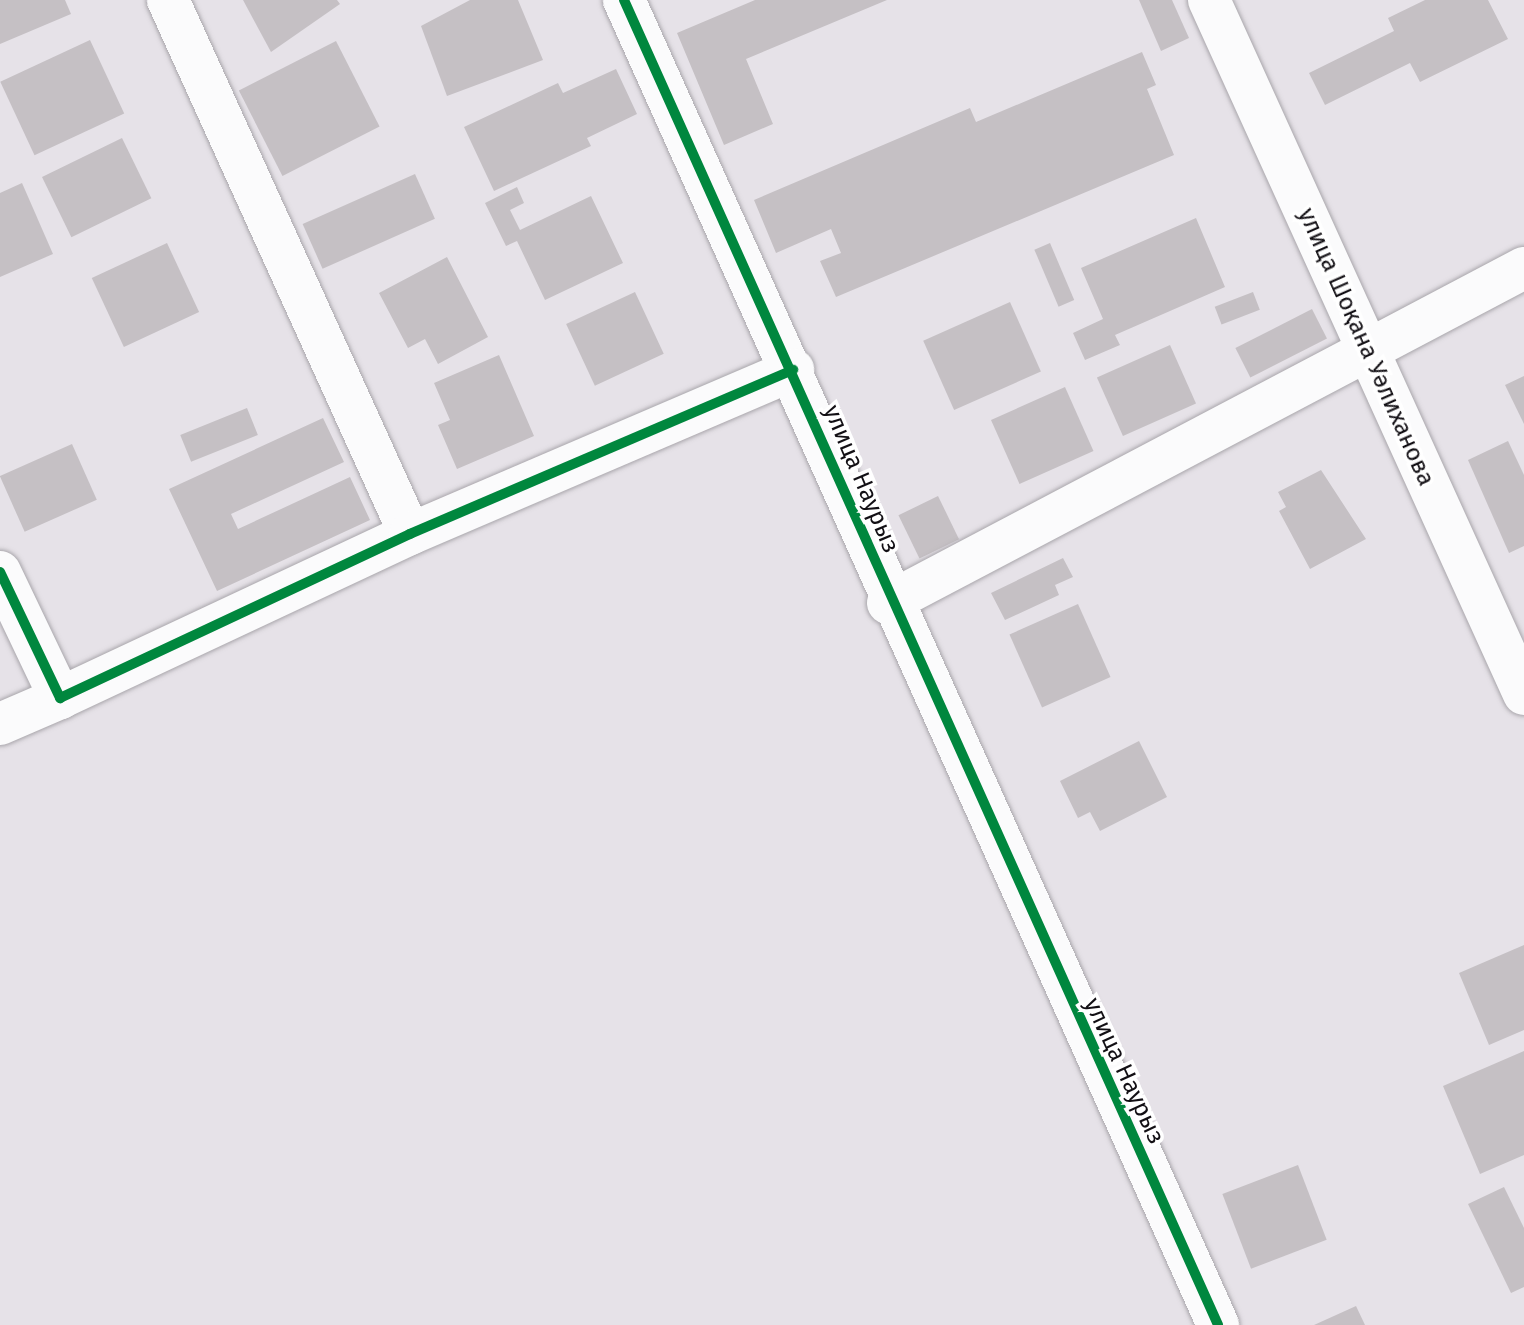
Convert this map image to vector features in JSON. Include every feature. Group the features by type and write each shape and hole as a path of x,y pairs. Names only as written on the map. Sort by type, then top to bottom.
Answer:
{"street":[{"path":"168,0 410,534"},
{"name":"улица Наурыз","path":"624,0 793,370 888,603 1218,1325"},
{"name":"улица Шоқана Уәлиханова","path":"1209,0 1524,694"},
{"path":"888,603 1369,353 1524,268"},
{"path":"0,724 410,534 793,370"},
{"path":"0,572 60,698"}],"building":[{"path":"0,0 65,0 71,14 0,44"},
{"path":"243,0 337,0 340,4 271,52"},
{"path":"470,0 518,0 543,60 447,96 421,26"},
{"path":"755,0 887,0 746,59 773,124 724,145 677,33"},
{"path":"1139,0 1172,0 1189,38 1161,51"},
{"path":"1425,0 1488,0 1508,39 1420,82 1410,63 1325,105 1309,73 1394,31 1388,18"},
{"path":"90,40 124,113 35,155 0,82"},
{"path":"336,41 380,127 282,176 239,90"},
{"path":"1142,52 1156,85 1147,89 1174,155 836,297 820,261 841,253 831,229 776,253 754,200 970,108 976,122"},
{"path":"616,69 637,114 587,138 591,146 494,191 464,127 558,83 563,93"},
{"path":"122,138 151,198 71,237 42,177"},
{"path":"415,174 435,219 323,269 303,224"},
{"path":"22,183 53,254 0,277 0,193"},
{"path":"517,187 524,203 510,210 520,230 591,196 623,263 545,300 517,241 506,246 485,203"},
{"path":"1196,218 1225,287 1115,335 1120,345 1085,360 1073,333 1103,319 1081,268"},
{"path":"167,243 199,312 124,347 92,278"},
{"path":"1050,243 1074,300 1059,307 1034,250"},
{"path":"447,257 488,337 438,364 425,339 408,348 379,293"},
{"path":"635,292 664,354 595,386 566,324"},
{"path":"1253,292 1260,310 1222,324 1215,307"},
{"path":"1010,302 1041,371 954,410 923,341"},
{"path":"1312,309 1327,338 1250,377 1235,348"},
{"path":"1170,345 1196,403 1123,436 1097,378"},
{"path":"499,355 534,436 457,469 438,425 450,420 434,383"},
{"path":"1524,376 1524,424 1505,385"},
{"path":"1065,387 1093,451 1019,484 991,420"},
{"path":"247,408 258,435 191,462 180,435"},
{"path":"323,418 344,462 231,514 238,529 350,477 370,520 217,591 169,489"},
{"path":"1508,441 1524,475 1524,546 1509,553 1468,460"},
{"path":"72,444 97,500 25,532 0,476"},
{"path":"1321,470 1366,539 1310,569 1279,511 1286,507 1278,492"},
{"path":"938,496 959,539 919,558 898,515"},
{"path":"1063,558 1073,577 1055,585 1059,595 1005,620 991,593"},
{"path":"1078,604 1111,677 1042,708 1009,635"},
{"path":"1139,741 1167,797 1100,831 1090,812 1078,818 1060,781"},
{"path":"1524,945 1524,1030 1489,1045 1459,973"},
{"path":"1524,1051 1524,1155 1480,1174 1443,1086"},
{"path":"1298,1165 1327,1240 1251,1269 1222,1194"},
{"path":"1504,1187 1524,1228 1524,1287 1511,1293 1468,1204"},
{"path":"1356,1306 1365,1325 1314,1325"}],"cycle path":[{"path":"624,0 1218,1325"},
{"path":"0,572 60,698 410,534 793,370"}]}
